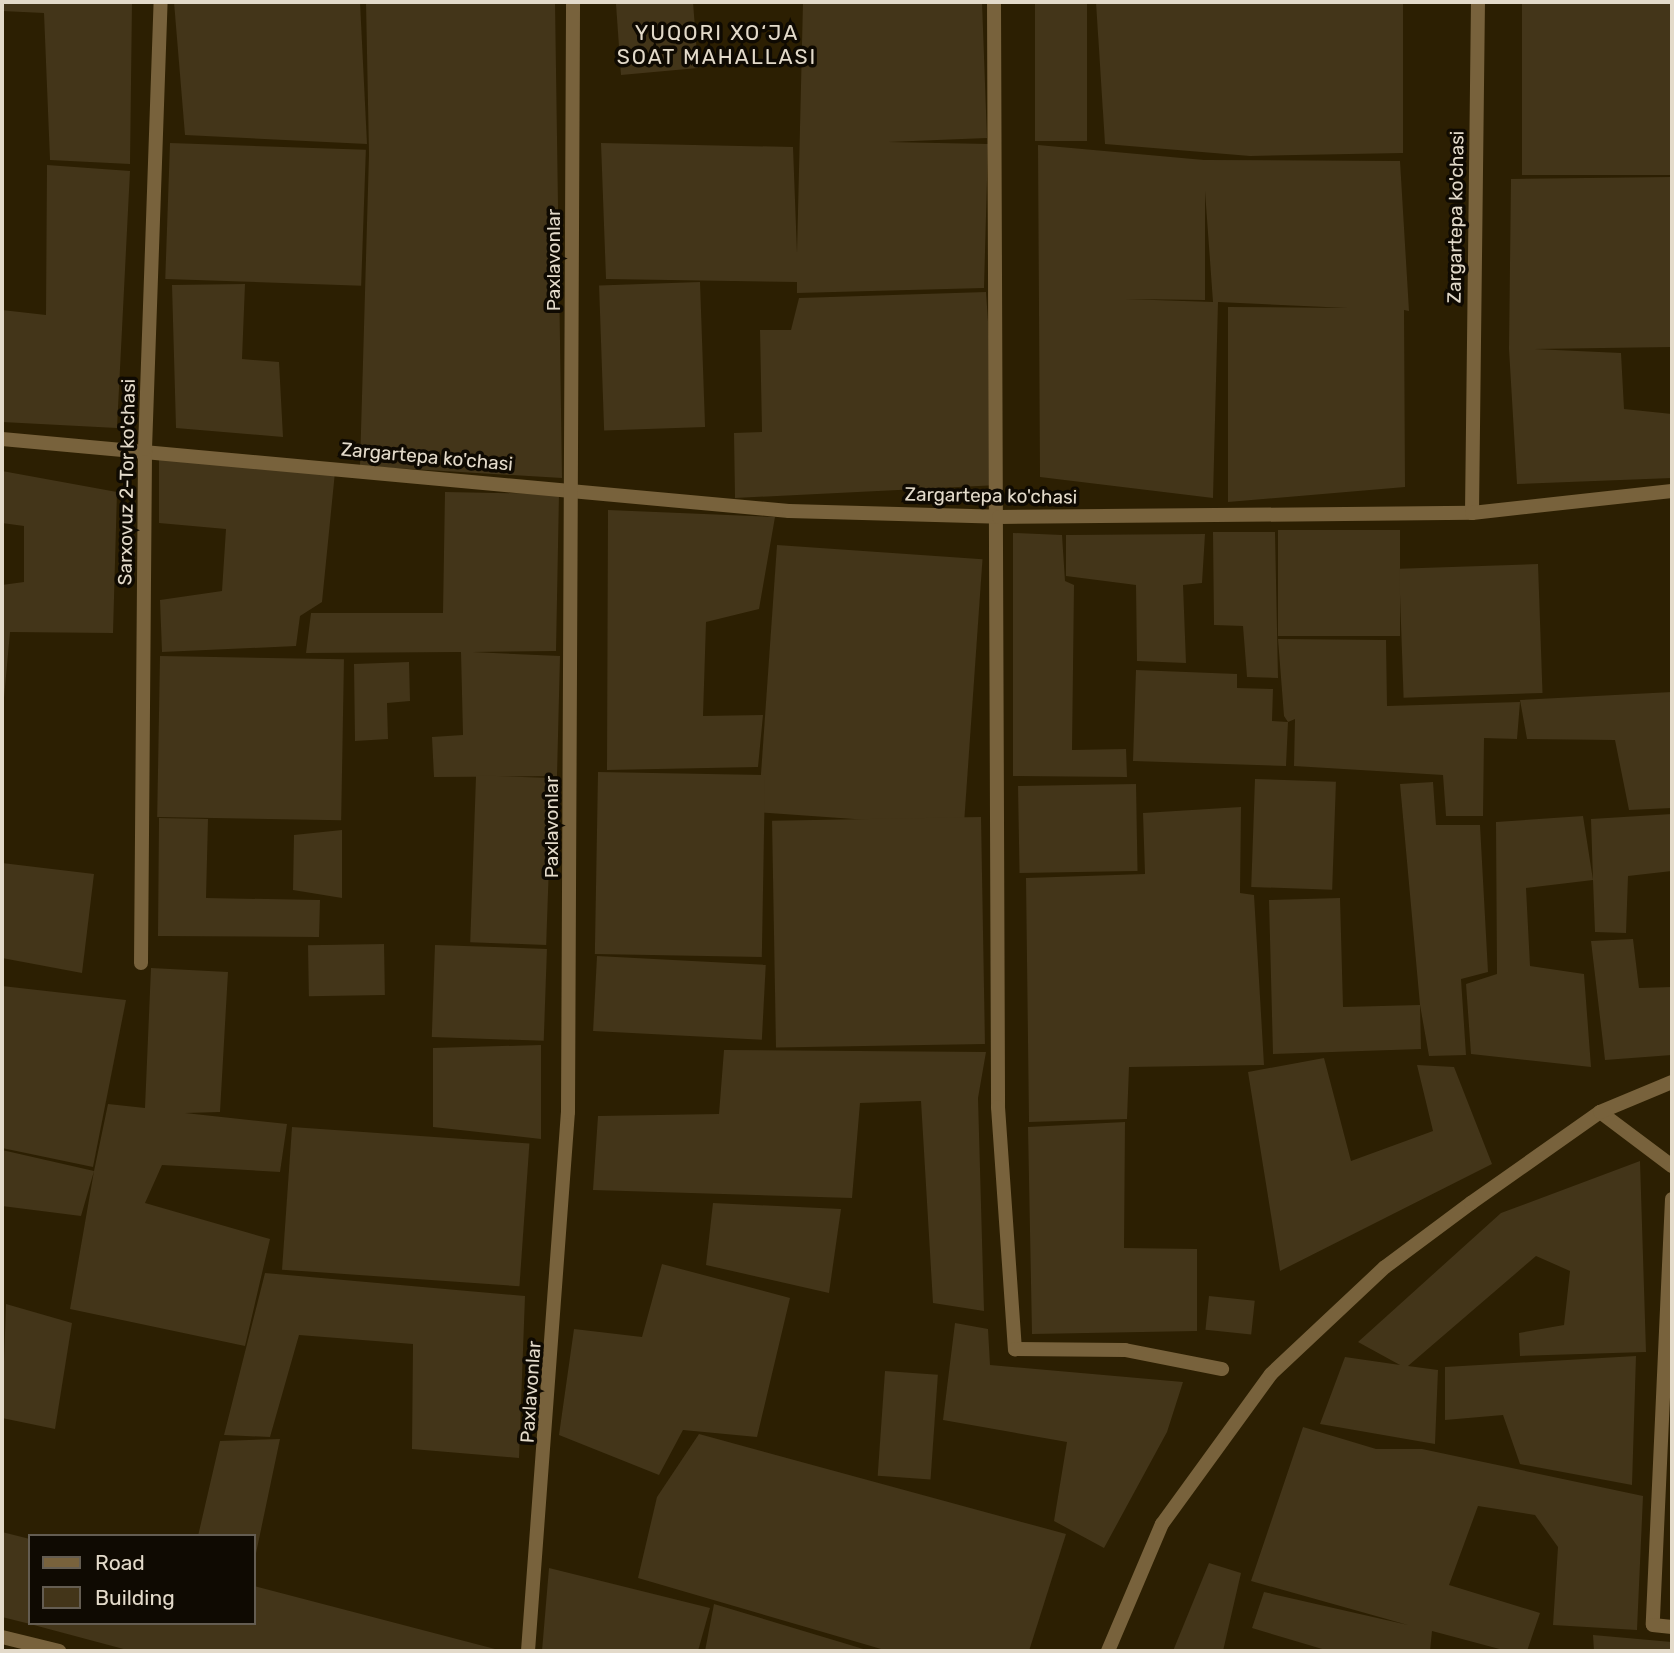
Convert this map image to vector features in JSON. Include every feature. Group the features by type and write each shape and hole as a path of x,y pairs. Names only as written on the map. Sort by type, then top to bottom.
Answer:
{"street":[{"name":"Sarxovuz 2-Tor ko'chasi","path":"141,963 145,449 161,2"},
{"name":"Paxlavonlar","path":"528,1651 568,1112 574,491 573,2"},
{"path":"994,2 999,517 998,1107 1015,1349 1125,1350 1222,1370"},
{"name":"Zargartepa ko'chasi","path":"2,439 145,449 777,510 999,517 1472,513 1478,2"},
{"path":"1472,513 1672,491"},
{"path":"1108,1651 1162,1524 1270,1374 1385,1267 1600,1112 1672,1082"},
{"path":"1600,1112 1672,1166"},
{"path":"1672,1199 1653,1625 1672,1627"},
{"path":"2,1637 59,1651"}],"building":[{"path":"2,2 132,2 130,164 50,160 44,13 2,11"},
{"path":"174,2 360,2 367,144 185,135"},
{"path":"366,2 555,2 562,478 360,466 369,154"},
{"path":"693,2 698,68 621,75 616,4"},
{"path":"803,2 982,2 987,138 888,142 988,144 984,288 797,293 797,282 606,279 601,143 793,147 797,253"},
{"path":"1035,2 1087,2 1087,141 1035,141"},
{"path":"1096,2 1403,2 1403,153 1250,156 1105,144"},
{"path":"1522,2 1672,2 1672,175 1522,175"},
{"path":"170,143 366,150 361,286 165,279"},
{"path":"1038,145 1204,160 1400,161 1409,311 1404,310 1405,487 1228,502 1228,307 1348,308 1218,302 1213,498 1040,477","holes":["1205,191 1213,302 1125,299 1205,300"]},
{"path":"47,165 130,171 117,428 2,422 2,310 46,315"},
{"path":"1672,177 1672,347 1534,349 1621,353 1624,409 1672,414 1672,478 1517,484 1509,349 1511,179"},
{"path":"700,282 705,427 604,430 599,286"},
{"path":"245,284 242,359 279,362 283,437 176,428 172,285"},
{"path":"986,292 999,485 735,498 734,433 762,432 760,330 791,330 799,298"},
{"path":"159,459 335,472 322,602 300,616 296,646 162,652 160,600 222,591 226,529 159,523"},
{"path":"2,471 117,492 113,633 10,632 4,698 2,585 24,582 24,526 2,523"},
{"path":"445,492 559,494 556,651 472,652 560,656 557,776 434,777 432,737 463,735 461,652 306,653 311,613 443,613"},
{"path":"608,510 775,517 759,609 706,622 703,716 763,715 758,767 607,770"},
{"path":"1278,530 1400,530 1400,636 1278,636"},
{"path":"1213,532 1275,532 1278,678 1247,677 1243,626 1214,625"},
{"path":"1013,533 1062,535 1065,581 1074,585 1072,750 1126,749 1127,777 1013,776"},
{"path":"1205,534 1202,583 1183,585 1186,663 1137,661 1136,585 1066,576 1066,535"},
{"path":"777,545 982,559 964,827 758,812"},
{"path":"1538,564 1543,693 1404,698 1399,569"},
{"path":"1278,639 1386,640 1387,706 1520,702 1517,739 1484,738 1483,816 1446,816 1443,775 1294,766 1295,719 1288,722 1284,716"},
{"path":"160,656 344,659 341,820 157,817"},
{"path":"409,662 410,701 387,703 388,739 355,741 354,664"},
{"path":"1136,670 1237,674 1237,688 1273,689 1272,721 1288,722 1286,766 1133,761"},
{"path":"1672,692 1672,808 1629,810 1615,740 1527,739 1520,700"},
{"path":"598,772 765,775 762,957 595,954"},
{"path":"476,775 552,778 546,945 470,942"},
{"path":"1255,779 1336,782 1332,890 1251,887"},
{"path":"1433,782 1436,825 1480,825 1488,972 1461,979 1466,1055 1429,1056 1420,1005 1400,784"},
{"path":"1136,784 1138,871 1020,873 1018,786"},
{"path":"1241,807 1240,893 1254,895 1264,1065 1129,1067 1127,1119 1029,1122 1026,878 1145,874 1143,813"},
{"path":"1672,814 1672,871 1628,876 1626,933 1595,932 1591,819"},
{"path":"1583,816 1593,880 1526,888 1530,966 1584,974 1591,1067 1471,1054 1466,984 1497,974 1496,822"},
{"path":"981,817 985,1044 776,1048 772,821"},
{"path":"159,818 208,819 206,898 320,900 319,937 158,936"},
{"path":"342,830 342,898 293,890 294,835"},
{"path":"2,863 94,874 82,973 2,958"},
{"path":"1340,898 1343,1007 1420,1005 1421,1049 1273,1054 1269,900"},
{"path":"1633,939 1639,988 1672,987 1672,1055 1605,1060 1591,941"},
{"path":"384,944 385,995 309,996 308,945"},
{"path":"435,945 547,949 544,1041 432,1037"},
{"path":"597,956 766,965 762,1040 593,1031"},
{"path":"151,968 228,972 220,1112 185,1113 287,1124 280,1172 162,1165 145,1203 270,1239 245,1346 70,1309 108,1104 145,1108"},
{"path":"2,986 126,1000 93,1167 2,1148"},
{"path":"541,1045 541,1139 433,1127 433,1048"},
{"path":"724,1050 986,1052 978,1098 984,1311 933,1303 921,1101 860,1103 852,1198 593,1190 598,1116 719,1114"},
{"path":"1324,1058 1351,1161 1433,1131 1417,1065 1454,1067 1492,1164 1280,1271 1248,1072"},
{"path":"1125,1122 1124,1248 1197,1249 1197,1331 1032,1334 1028,1127"},
{"path":"292,1127 529,1144 519,1286 282,1270"},
{"path":"2,1150 94,1171 81,1216 2,1206"},
{"path":"1640,1161 1646,1352 1520,1356 1519,1333 1564,1325 1570,1271 1536,1256 1408,1366 1438,1370 1435,1444 1320,1424 1345,1357 1400,1365 1358,1342 1501,1213"},
{"path":"713,1203 841,1209 829,1293 706,1265"},
{"path":"662,1264 790,1298 757,1437 683,1430 659,1475 559,1435 574,1329 642,1337"},
{"path":"265,1273 525,1296 519,1458 412,1449 413,1344 299,1335 270,1437 224,1435"},
{"path":"1209,1296 1255,1301 1251,1335 1205,1330"},
{"path":"6,1304 72,1323 55,1429 2,1418"},
{"path":"955,1323 988,1329 990,1365 1183,1382 1167,1432 1104,1548 1054,1521 1067,1442 943,1420"},
{"path":"1636,1356 1632,1485 1520,1464 1503,1415 1445,1420 1445,1367"},
{"path":"885,1371 938,1375 931,1479 878,1476"},
{"path":"1303,1427 1376,1449 1422,1449 1643,1496 1637,1630 1553,1625 1558,1547 1535,1515 1478,1506 1449,1585 1540,1613 1527,1651 1507,1651 1432,1631 1430,1651 1329,1651 1252,1628 1264,1592 1408,1625 1251,1581"},
{"path":"699,1434 1066,1534 1029,1651 888,1651 638,1578 657,1497"},
{"path":"280,1439 256,1553 256,1534 198,1534 220,1441"},
{"path":"2,1532 28,1538 28,1624 2,1617"},
{"path":"1209,1563 1241,1573 1223,1651 1173,1651"},
{"path":"549,1568 710,1608 698,1651 542,1651"},
{"path":"256,1587 495,1649 494,1651 131,1651 34,1625 256,1625"},
{"path":"714,1604 870,1651 705,1651"},
{"path":"1593,1635 1672,1642 1672,1651 1594,1651"}],"district":[{"name":"YUQORI XO‘JA SOAT MAHALLASI","path":"717,45"}]}
